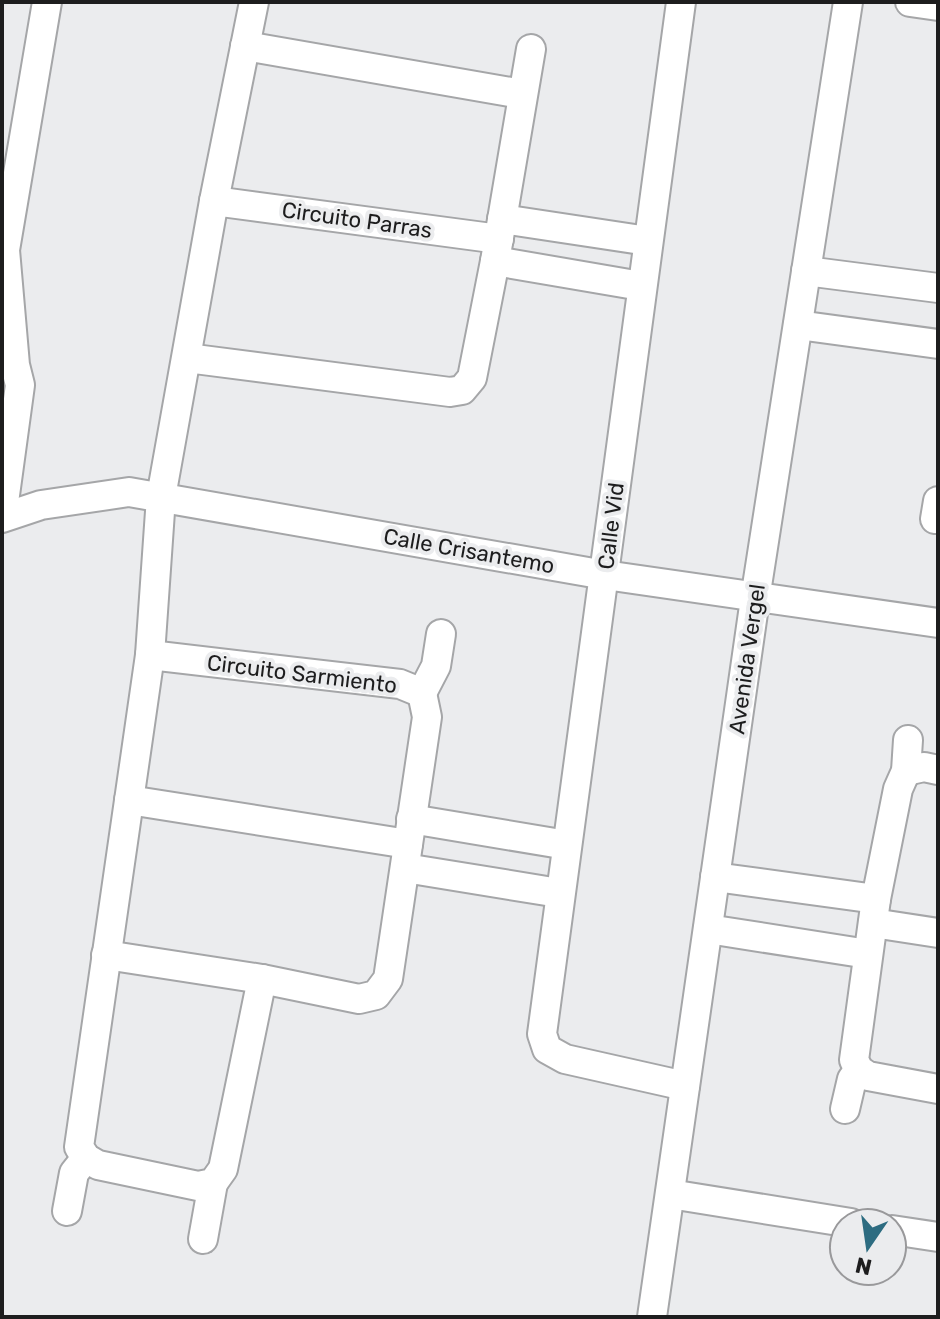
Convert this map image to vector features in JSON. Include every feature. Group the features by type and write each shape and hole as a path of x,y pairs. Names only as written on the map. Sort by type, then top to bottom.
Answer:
{"street":[{"path":"2,517 20,385 9,365 5,250 47,2"},
{"path":"213,1183 198,1186 98,1165 86,1158 79,1147 150,655 161,497 214,201 254,2"},
{"name":"Calle Vid","path":"681,2 542,1034 547,1049 565,1059 685,1086"},
{"name":"Avenida Vergel","path":"652,1317 755,599 848,2"},
{"path":"910,2 938,6"},
{"path":"245,46 522,94"},
{"path":"187,358 456,391 472,378 531,49"},
{"name":"Circuito Parras","path":"214,201 498,240 648,241"},
{"name":"Circuito Parras","path":"498,240 641,286"},
{"path":"806,271 938,288"},
{"path":"798,325 938,344"},
{"name":"Calle Crisantemo","path":"2,517 41,505 129,492 605,575 938,623"},
{"path":"422,693 436,666 441,634"},
{"name":"Circuito Sarmiento","path":"106,955 262,979 359,999 376,995 388,979 427,717 422,693 400,684 150,655"},
{"path":"908,740 904,762 906,771 898,789 874,911 854,1060 859,1070 868,1076 938,1089"},
{"path":"906,771 924,767 938,770"},
{"path":"129,800 408,844 567,845"},
{"path":"408,844 559,893"},
{"path":"715,877 874,911 938,933"},
{"path":"708,929 868,954"},
{"path":"203,1239 213,1183 223,1169 262,979"},
{"path":"845,1109 852,1079 859,1070"},
{"path":"67,1211 74,1173 86,1158"},
{"path":"670,1194 828,1219"},
{"path":"908,1232 938,1237"}]}
